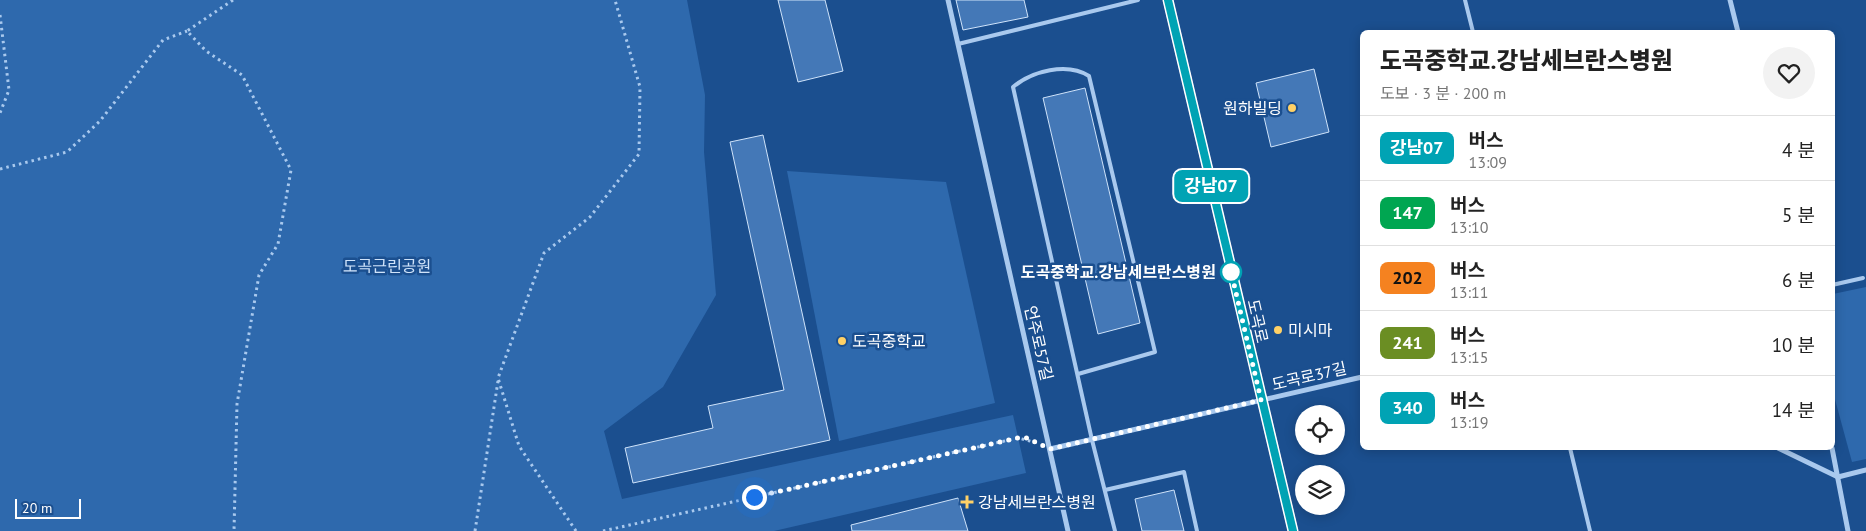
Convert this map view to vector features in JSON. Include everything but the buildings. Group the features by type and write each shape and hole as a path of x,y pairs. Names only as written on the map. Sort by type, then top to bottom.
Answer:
{"main road":[{"name":"도곡로","path":"1168,0 1293,531"}],"street":[{"name":"언주로57길","path":"948,0 1068,531"},
{"path":"1730,0 1738,30"},
{"name":"도곡로37길","path":"1050,449 1360,377"},
{"path":"1782,450 1838,476 1866,470"},
{"path":"1832,450 1848,531"}],"lane":[{"path":"958,44 1138,0"},
{"path":"1465,0 1472,30"},
{"path":"1078,374 1155,352 1088,76 1076,70 1055,70 1021,80 1014,87 1092,440 1115,531"},
{"path":"1835,284 1863,278"},
{"path":"1570,450 1590,531"},
{"path":"1105,490 1184,472 1197,531"}],"path":[{"path":"0,169 67,152 100,121 163,40 187,31 233,0"},
{"path":"475,531 498,378 544,253 590,217 639,154 640,87 615,0"},
{"path":"0,15 9,90 0,113"},
{"path":"187,31 206,51 242,75 291,170 278,244 259,275 237,404 234,531"},
{"path":"498,378 519,446 576,531"},
{"path":"602,531 1018,438 1027,438 1050,449"}],"green space":[{"name":"도곡근린공원","path":"0,0 687,0 705,95 704,152 716,295 663,387 604,431 622,499 1013,415 1026,473 774,531 0,531"},
{"path":"787,171 946,182 995,403 839,441"},
{"path":"1866,287 1866,459 1852,462 1835,399 1835,294"}],"bus line":[{"name":"강남07","path":"1168,0 1293,531"}],"place":[{"name":"원하빌딩","path":"1292,108"},
{"name":"도곡중학교.강남세브란스병원","path":"1231,272"},
{"name":"미시마","path":"1278,330"},
{"name":"도곡중학교","path":"842,341"},
{"name":"강남세브란스병원","path":"967,502"}],"route":[{"path":"754,497 1018,438 1027,438 1050,449 1261,400 1230,267 1231,272"}]}
